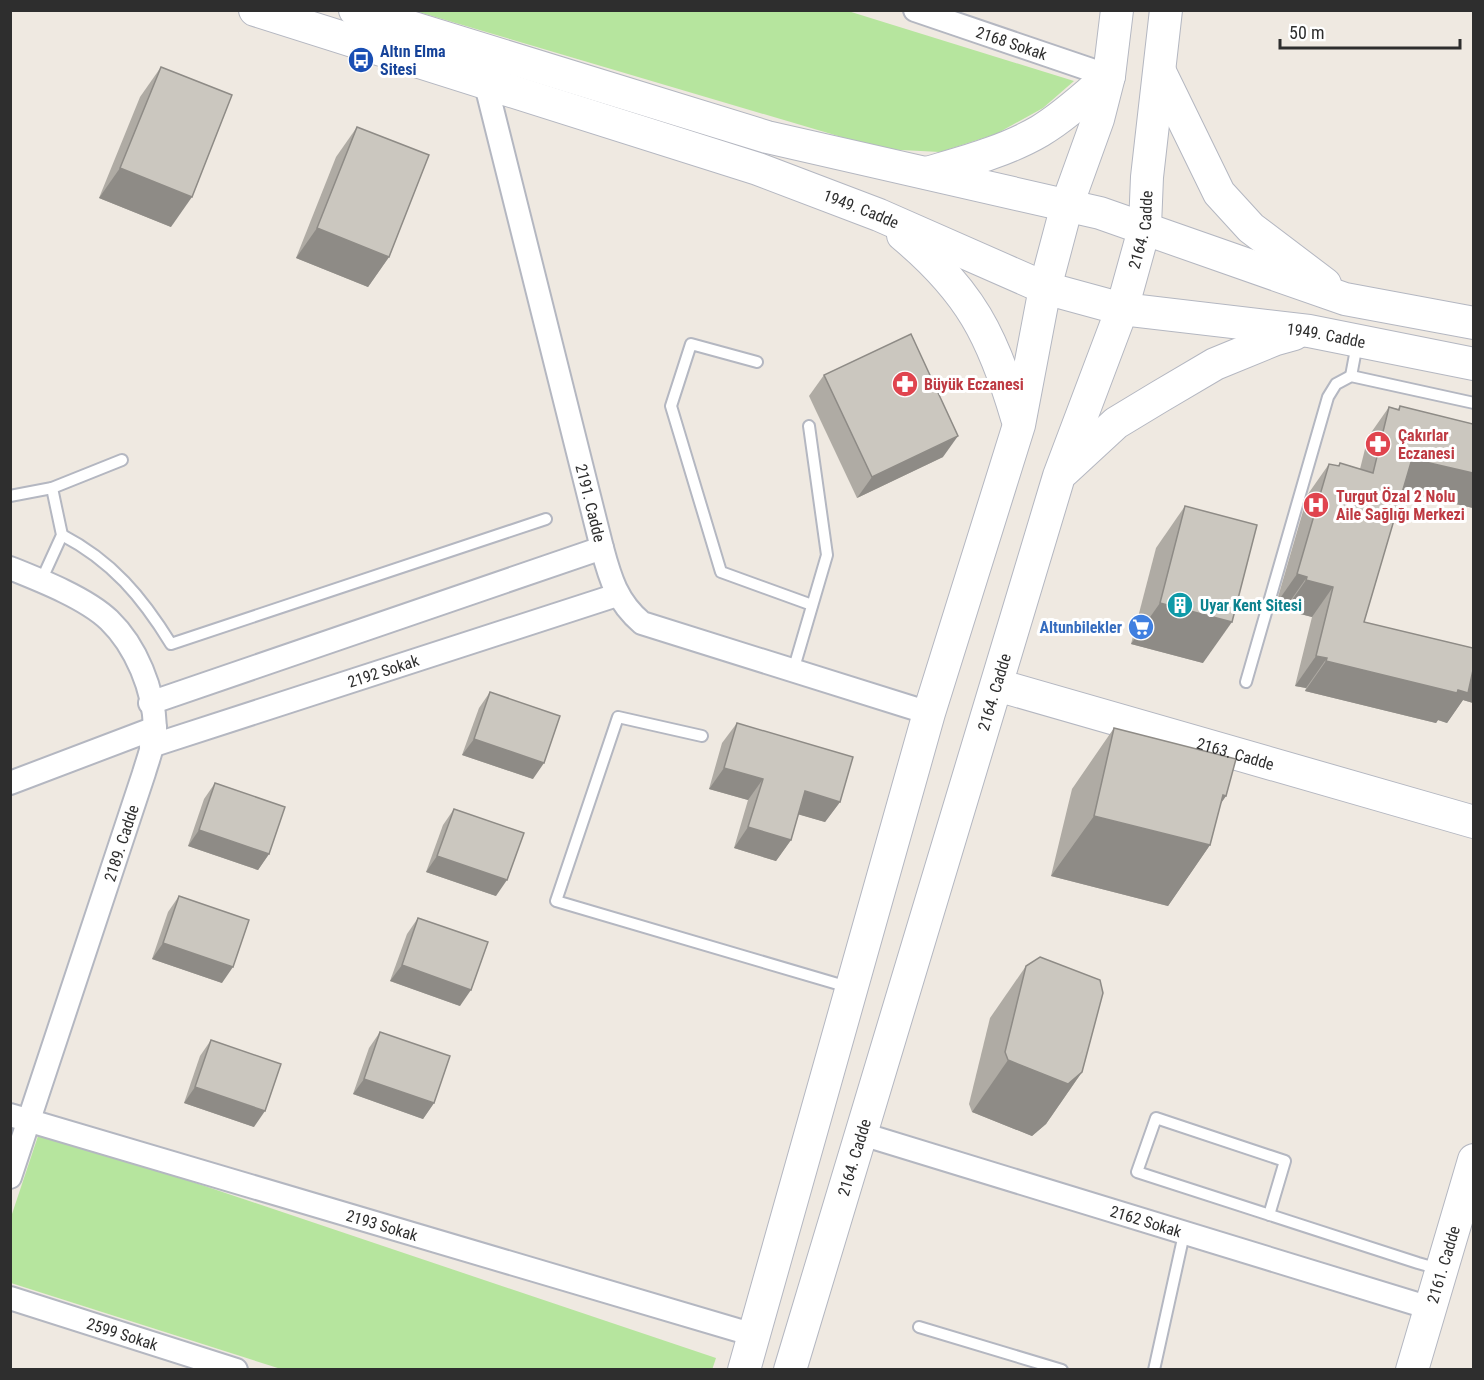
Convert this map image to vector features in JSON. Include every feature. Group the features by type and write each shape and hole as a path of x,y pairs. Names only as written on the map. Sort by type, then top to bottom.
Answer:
{"street":[{"name":"1949. Cadde","path":"255,10 758,169 879,216 1045,288 1122,309 1309,331 1473,364"},
{"name":"2168 Sokak","path":"915,10 1109,76"},
{"path":"744,1370 929,713 1019,425 1045,288 1067,205 1085,162 1109,76 1116,10"},
{"name":"2164. Cadde","path":"790,1370 1059,476 1122,309 1145,226 1147,177 1166,10"},
{"path":"373,13 767,137 922,174 1067,205 1145,226 1345,299 1473,323"},
{"path":"1160,72 1219,193 1251,228 1345,299"},
{"path":"922,174 964,162 1038,131 1085,98 1109,76"},
{"name":"2191. Cadde","path":"485,81 602,548 617,595 627,611 642,623 929,713"},
{"path":"879,216 935,264 975,312 1005,376 1019,425"},
{"path":"1059,476 1116,423 1215,364 1276,339 1309,331"},
{"path":"150,702 602,548"},
{"name":"2189. Cadde","path":"10,568 41,581 108,619 135,652 150,702 153,737 20,1118 10,1177"},
{"name":"2192 Sokak","path":"10,783 617,595"},
{"name":"2163. Cadde","path":"997,685 1473,822"},
{"name":"2193 Sokak","path":"20,1118 754,1335"},
{"name":"2162 Sokak","path":"862,1134 1430,1308"},
{"name":"2161. Cadde","path":"1412,1370 1441,1270 1463,1231 1473,1160"},
{"name":"2599 Sokak","path":"10,1298 236,1370"}],"lane":[{"path":"1351,376 1357,340"},
{"path":"757,362 691,344 672,406 721,572 812,605"},
{"path":"1246,682 1328,397 1336,384 1351,376 1473,403"},
{"path":"793,670 827,555 809,426"},
{"path":"10,496 51,488 122,460"},
{"path":"41,581 62,535 51,488"},
{"path":"62,535 81,544 114,568 149,609 171,644 546,519"},
{"path":"702,736 618,717 556,901 851,988"},
{"path":"1269,1215 1284,1161 1156,1118 1137,1172 1269,1215 1441,1270"},
{"path":"1154,1370 1184,1234"},
{"path":"919,1327 1062,1370"}],"green space":[{"path":"415,11 848,11 1074,81 1043,108 996,134 940,152 882,149"},
{"path":"47,1133 716,1358 712,1370 281,1369 11,1283 11,1217 38,1136"}],"building":[{"path":"161,67 232,95 192,197 120,168"},
{"path":"357,127 429,155 389,257 317,228"},
{"path":"911,334 958,436 872,477 824,375"},
{"path":"1400,406 1473,424 1473,473 1412,459 1364,622 1473,648 1473,670 1468,693 1458,690 1457,693 1326,661 1327,658 1316,656 1333,587 1306,580 1307,577 1297,574 1329,464 1339,466 1340,463 1373,473 1389,407 1399,410"},
{"path":"1185,506 1257,525 1232,622 1160,603"},
{"path":"490,692 560,716 544,763 474,739"},
{"path":"737,723 853,757 840,802 805,791 791,840 748,827 763,779 724,768"},
{"path":"1114,728 1236,759 1226,796 1223,795 1210,845 1094,816"},
{"path":"215,783 285,807 269,854 199,830"},
{"path":"454,809 524,833 507,880 437,856"},
{"path":"179,896 249,920 233,967 163,943"},
{"path":"418,918 488,942 471,990 402,965"},
{"path":"1040,957 1100,980 1103,993 1082,1072 1068,1084 1008,1060 1005,1052 1026,966"},
{"path":"380,1032 450,1056 434,1103 364,1079"},
{"path":"211,1040 281,1064 265,1111 195,1087"}],"place":[{"name":"Altın Elma Sitesi","path":"361,60"},
{"name":"Büyük Eczanesi","path":"905,384"},
{"name":"Çakırlar Eczanesi","path":"1378,444"},
{"name":"Turgut Özal 2 Nolu Aile Sağlığı Merkezi","path":"1316,505"},
{"name":"Uyar Kent Sitesi","path":"1180,605"},
{"name":"Altunbilekler","path":"1141,627"}]}
